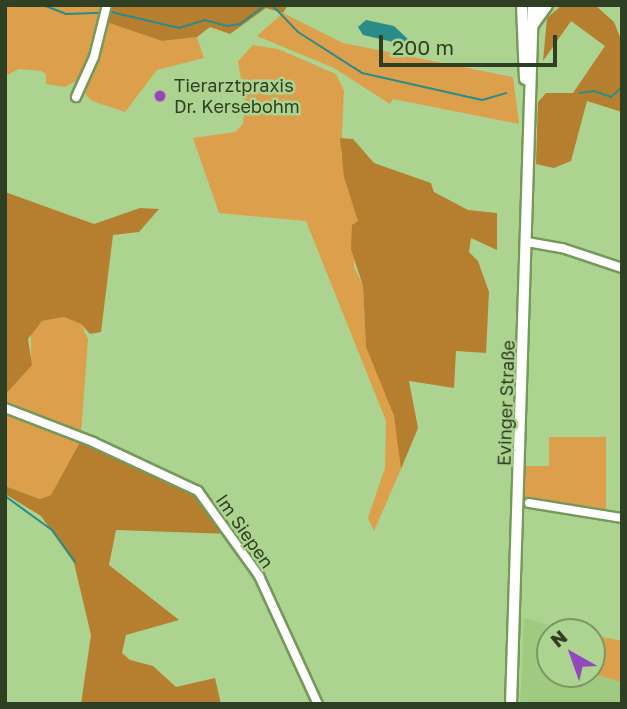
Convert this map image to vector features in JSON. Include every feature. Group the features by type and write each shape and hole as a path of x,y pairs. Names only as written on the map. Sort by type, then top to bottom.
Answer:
{"highway":[{"path":"533,23 547,5"}],"main road":[{"path":"523,5 529,104"},
{"path":"529,104 533,5"},
{"name":"Evinger Straße","path":"511,704 527,242 529,104"}],"street":[{"path":"76,97 94,57 107,5"},
{"path":"527,242 622,268"},
{"name":"Im Siepen","path":"5,408 93,442 198,491 259,576 318,704"},
{"path":"529,503 622,518"}],"shaded area":[{"path":"5,5 104,5 85,76 65,87 46,84 46,74 41,71 19,69 5,76"},
{"path":"110,5 288,5 283,13 266,8 230,34 210,27 197,37 162,41 109,23"},
{"path":"562,5 595,5 614,22 622,42 622,112 587,101 571,161 554,168 536,164 538,102 546,93 573,93 605,46 571,21 543,61 547,18"},
{"path":"283,13 343,43 513,77 519,124 393,99 390,104 334,68 257,36"},
{"path":"109,23 162,41 197,37 204,58 157,70 125,112 92,101 85,94"},
{"path":"253,45 278,49 336,74 344,91 341,154 358,221 354,267 363,286 366,347 388,397 399,435 401,469 374,531 368,518 385,468 386,421 306,221 219,213 193,138 235,132 243,124 245,104 238,61"},
{"path":"340,138 353,139 374,163 431,183 434,192 468,210 497,213 497,250 471,238 469,252 478,261 489,292 486,353 456,351 454,388 409,381 418,428 401,469 394,416 366,347 363,286 351,249 352,225 358,221 344,177"},
{"path":"5,192 94,224 140,208 159,209 139,232 113,235 101,332 90,334 81,324 64,317 42,321 28,339 32,365 5,395"},
{"path":"64,317 81,324 88,339 81,434 5,406 5,395 31,365 31,332 42,321"},
{"path":"5,414 81,440 51,495 40,499 5,486"},
{"path":"549,437 606,437 606,515 520,503 520,466 549,466"},
{"path":"81,440 189,487 230,534 116,530 109,565 179,620 126,635 122,653 130,660 153,666 176,687 215,678 221,704 81,704 91,635 74,563 41,516 5,494 5,486 40,499 51,495"},
{"path":"524,618 536,621 536,688 606,688 606,676 622,682 622,704 520,704"},
{"path":"606,638 622,641 622,682 606,677"}],"water":[{"path":"366,20 394,26 411,42 406,45 363,35 358,27"}],"waterway":[{"path":"43,5 66,14 102,13"},
{"path":"107,11 179,28 205,20 227,26 240,24 265,5"},
{"path":"272,5 298,32 362,73 482,100 506,93"},
{"path":"580,93 594,91 611,97 622,87"},
{"path":"5,496 52,530 75,562"}],"place":[{"name":"Tierarztpraxis Dr. Kersebohm","path":"160,96"}]}
